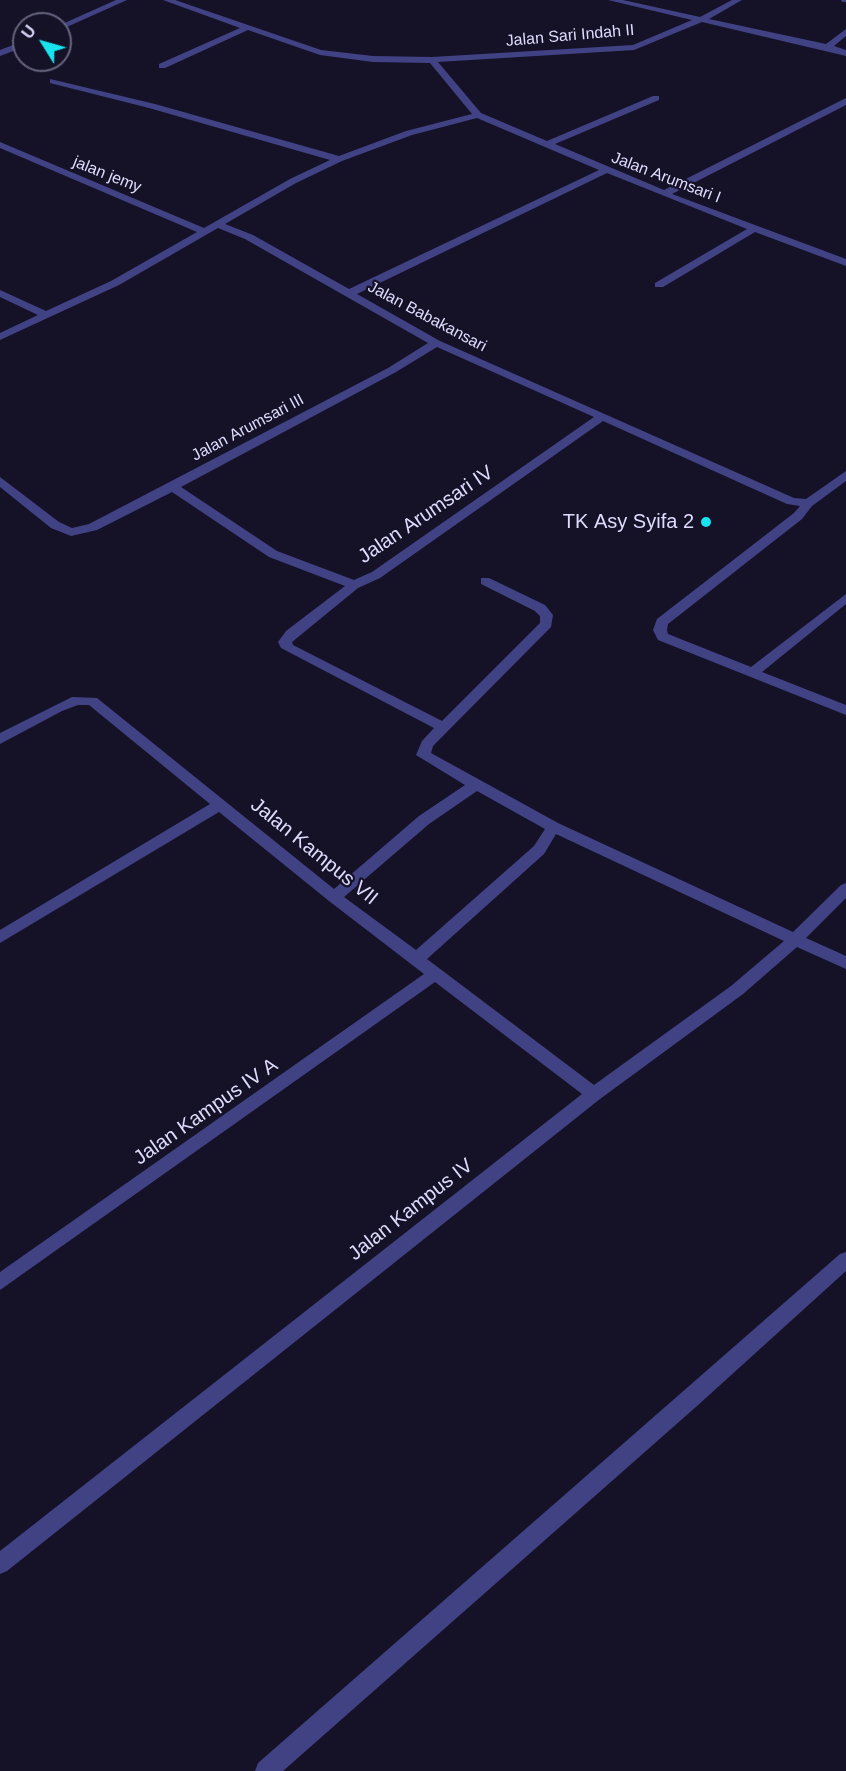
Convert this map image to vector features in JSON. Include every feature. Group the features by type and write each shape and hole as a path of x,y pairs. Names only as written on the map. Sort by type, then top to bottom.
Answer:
{"street":[{"path":"72,23 123,0"},
{"name":"Jalan Sari Indah II","path":"167,0 320,52 373,59 432,60 634,47 704,18 738,0"},
{"path":"612,0 704,18 846,53"},
{"path":"162,66 246,28"},
{"path":"828,47 846,32"},
{"path":"0,337 114,283 293,181 339,159 409,133 478,115 432,60"},
{"path":"53,81 152,106 339,159"},
{"path":"546,145 656,98"},
{"path":"664,194 846,101"},
{"name":"Jalan Arumsari I","path":"478,115 664,194 846,263"},
{"name":"jalan jemy","path":"0,145 204,231"},
{"path":"348,294 606,170"},
{"name":"Jalan Babakansari","path":"218,225 249,237 436,343 600,418 791,501 808,503"},
{"path":"659,285 755,228"},
{"path":"0,293 48,316"},
{"name":"Jalan Arumsari III","path":"0,481 54,525 71,532 93,527 121,515 392,370 436,343"},
{"name":"Jalan Arumsari IV","path":"173,487 273,554 354,585 376,575 600,418"},
{"path":"846,475 808,503 798,516 662,622 660,630 663,637 846,710"},
{"path":"485,581 540,608 548,615 546,624 427,744 423,755 553,827 846,963"},
{"path":"354,585 291,634 285,642 288,648 443,727"},
{"path":"752,673 846,598"},
{"name":"Jalan Kampus VII","path":"0,739 57,708 78,700 92,701 334,897 594,1094"},
{"path":"334,897 424,820 476,785"},
{"path":"0,937 221,804"},
{"path":"415,960 539,850 553,827"},
{"name":"Jalan Kampus IV","path":"0,1564 594,1094 736,990 795,940 846,889"},
{"name":"Jalan Kampus IV A","path":"0,1282 435,974"},
{"path":"266,1771 690,1400 846,1260"}],"place":[{"name":"TK Asy Syifa 2","path":"706,522"}]}
